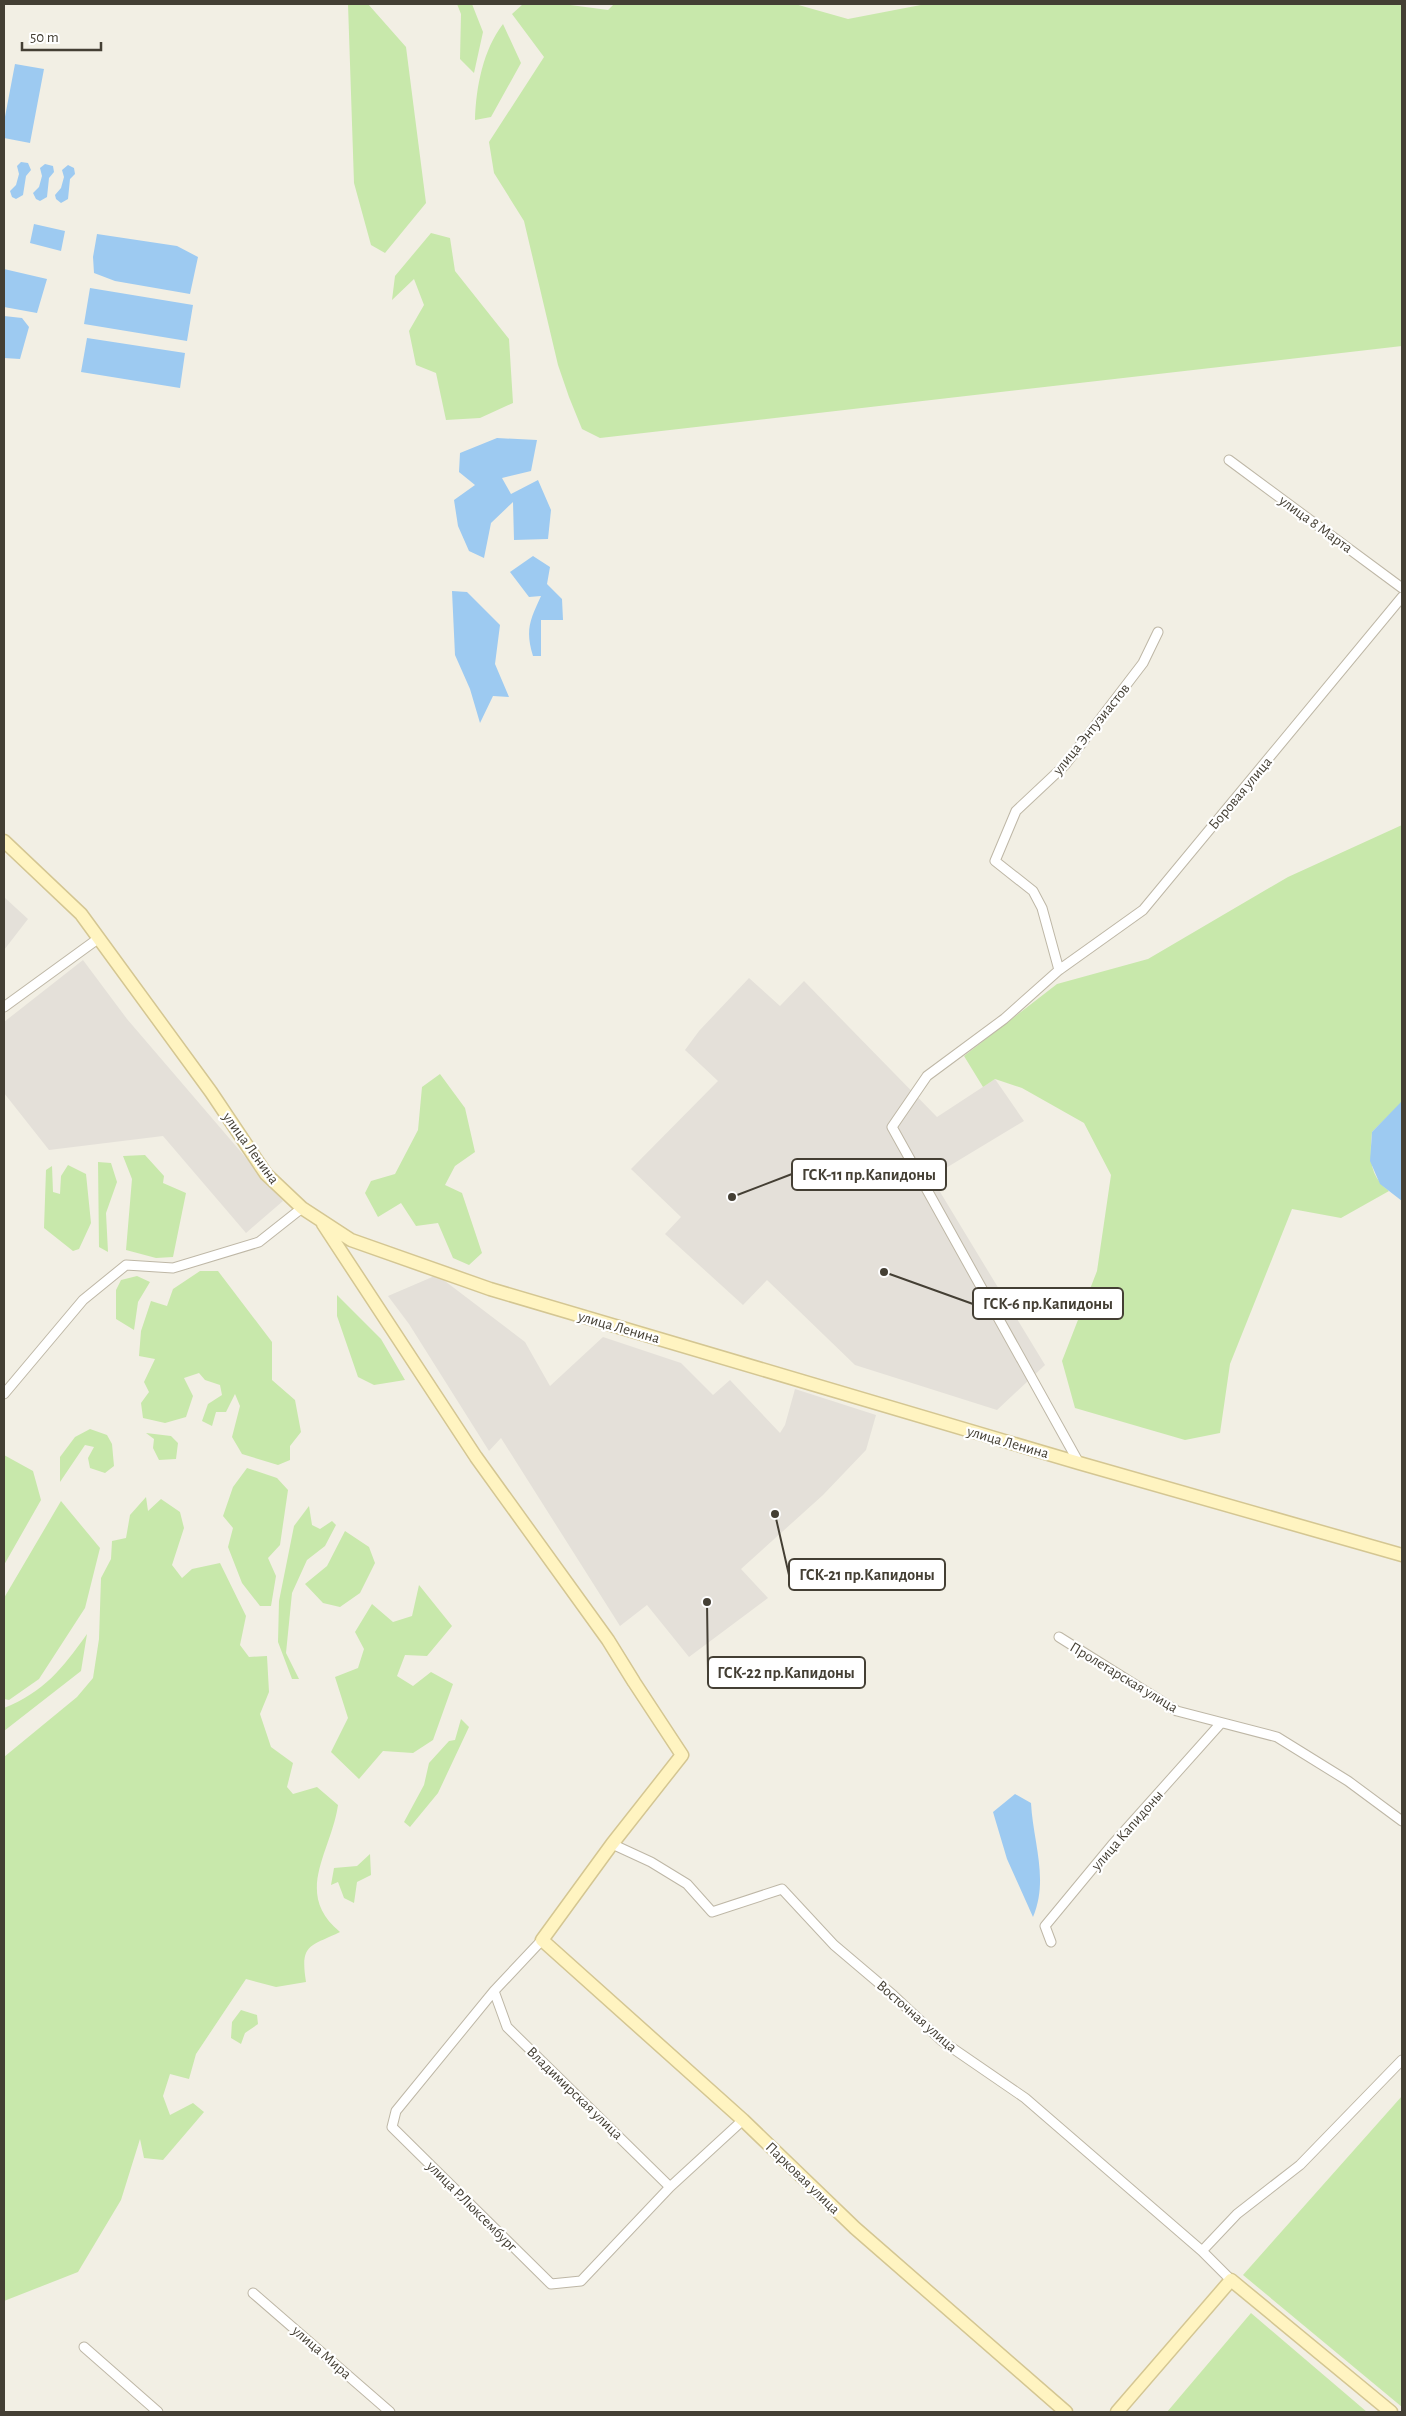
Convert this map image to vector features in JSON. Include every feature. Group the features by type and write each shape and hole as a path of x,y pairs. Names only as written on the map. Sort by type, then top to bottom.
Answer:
{"street":[{"name":"улица 8 Марта","path":"1229,460 1402,588"},
{"name":"Боровая улица","path":"1079,1463 892,1127 926,1076 1004,1019 1059,970 1143,910 1402,597"},
{"name":"улица Энтузиастов","path":"1059,970 1042,908 1033,891 995,861 1016,811 1065,765 1143,663 1158,632"},
{"name":"улица Ленина","path":"4,841 81,914 100,938 266,1174 302,1208 351,1240 490,1289 1079,1463 1402,1555"},
{"path":"4,1007 100,938"},
{"path":"4,1394 83,1300 126,1265 173,1268 258,1242 302,1208"},
{"path":"320,1220 476,1457 608,1640 682,1755 612,1844 542,1940 494,1991"},
{"name":"Пролетарская улица","path":"1059,1637 1177,1711 1277,1737 1348,1781 1402,1822"},
{"name":"улица Капидоны","path":"1051,1942 1045,1926 1112,1845 1221,1723"},
{"name":"Восточная улица","path":"612,1844 651,1862 686,1884 712,1912 782,1889 834,1945 893,1995 942,2041 1025,2098 1202,2251 1231,2280"},
{"name":"Парковая улица","path":"542,1940 743,2120 855,2228 1066,2412"},
{"name":"улица Р.Люксембург","path":"494,1991 396,2111 392,2127 551,2284 582,2281 670,2187"},
{"name":"Владимирская улица","path":"494,1991 507,2027 670,2187"},
{"path":"1202,2251 1237,2214 1300,2165 1402,2060"},
{"path":"670,2187 743,2120"},
{"path":"1117,2412 1231,2280 1391,2412"},
{"name":"улица Мира","path":"253,2293 390,2412"},
{"path":"84,2347 158,2412"}],"shaded area":[{"path":"4,897 28,919 4,950"},
{"path":"83,960 127,1019 283,1201 246,1233 163,1136 49,1150 4,1093 4,1022"},
{"path":"749,978 780,1006 804,981 937,1117 995,1079 1024,1121 931,1177 1045,1365 997,1410 855,1365 767,1280 743,1305 665,1234 681,1217 631,1169 718,1081 685,1050 699,1031"},
{"path":"437,1275 525,1342 550,1386 603,1337 681,1363 713,1395 730,1380 780,1433 785,1425 795,1389 876,1415 866,1450 823,1495 741,1569 768,1598 689,1657 647,1605 620,1626 501,1438 489,1451 409,1324 388,1296"}],"green space":[{"path":"348,4 368,4 406,47 426,203 385,253 371,245 354,183"},
{"path":"457,4 472,4 483,32 474,73 460,59 461,14"},
{"path":"523,4 563,4 608,10 614,4 795,4 848,19 926,4 1402,4 1402,346 600,438 582,429 569,397 558,365 524,221 494,173 489,142 544,57 512,14"},
{"path":"503,24 521,63 491,117 475,120 482,69 490,45"},
{"path":"431,233 450,238 455,271 509,339 513,403 480,418 446,420 436,373 416,365 409,331 424,305 414,279 392,300 395,276"},
{"path":"1402,825 1402,1102 1372,1132 1371,1149 1374,1172 1382,1185 1389,1191 1341,1218 1292,1209 1230,1364 1220,1433 1185,1440 1075,1408 1062,1361 1097,1271 1111,1175 1084,1123 1022,1088 995,1079 983,1087 964,1056 1057,984 1148,959 1288,877"},
{"path":"440,1074 465,1108 475,1152 455,1166 445,1185 462,1193 482,1253 469,1265 453,1258 438,1223 416,1226 401,1203 378,1217 365,1193 371,1181 395,1174 418,1130 422,1087"},
{"path":"145,1155 164,1176 163,1183 186,1193 173,1257 156,1258 126,1250 132,1179 123,1156"},
{"path":"98,1162 111,1163 117,1182 106,1213 108,1252 99,1247"},
{"path":"68,1165 86,1174 91,1223 79,1249 73,1251 44,1228 46,1170 52,1166 53,1192 60,1194 61,1176"},
{"path":"200,1271 218,1271 272,1342 272,1380 295,1400 301,1432 290,1446 290,1460 278,1465 242,1454 232,1437 240,1406 235,1394 226,1412 216,1412 212,1426 202,1421 208,1404 222,1395 220,1385 205,1380 199,1373 184,1378 193,1396 186,1417 165,1423 143,1418 141,1403 149,1392 144,1382 155,1359 139,1356 141,1331 151,1301 167,1306 173,1289"},
{"path":"137,1276 150,1282 138,1302 134,1330 116,1319 116,1290 121,1280"},
{"path":"337,1295 381,1339 405,1380 374,1385 358,1377 337,1316"},
{"path":"90,1429 107,1435 112,1444 114,1466 105,1473 90,1468 88,1458 94,1447 85,1445 60,1482 60,1457 75,1437"},
{"path":"146,1433 171,1436 178,1443 176,1459 159,1460 153,1448 154,1439"},
{"path":"4,1455 33,1471 41,1500 4,1565"},
{"path":"247,1468 277,1478 288,1490 280,1545 268,1558 276,1576 271,1606 260,1606 242,1583 228,1547 233,1528 223,1516 233,1487"},
{"path":"146,1497 148,1511 161,1499 180,1512 184,1528 172,1565 182,1578 192,1569 220,1563 246,1616 240,1645 249,1657 267,1656 269,1692 260,1714 271,1747 293,1763 287,1787 293,1794 317,1787 338,1805 323,1856 317,1887 319,1902 326,1917 340,1932 309,1948 304,1960 306,1982 276,1987 246,1979 196,2054 189,2079 170,2074 163,2096 170,2115 193,2103 204,2112 163,2160 144,2158 140,2139 121,2200 78,2272 4,2301 4,1757 77,1697 93,1678 99,1639 101,1578 111,1559 112,1541 126,1538 130,1515"},
{"path":"61,1501 100,1548 85,1608 39,1679 9,1700 4,1699 4,1598"},
{"path":"309,1506 312,1525 320,1529 332,1521 336,1525 325,1546 307,1560 292,1593 286,1653 299,1679 292,1679 278,1642 279,1601 294,1526"},
{"path":"345,1531 369,1547 375,1563 360,1593 340,1607 323,1603 305,1584 327,1566"},
{"path":"419,1585 452,1626 427,1656 405,1655 397,1676 413,1686 431,1672 453,1684 433,1740 413,1753 383,1751 359,1779 331,1752 348,1718 335,1677 358,1668 364,1649 355,1632 372,1604 393,1622 412,1616"},
{"path":"87,1634 81,1671 4,1731 4,1708 18,1702 41,1687 60,1669"},
{"path":"461,1719 469,1727 438,1793 410,1827 404,1822 424,1785 429,1763 449,1741 455,1740"},
{"path":"370,1854 371,1875 357,1882 354,1903 344,1898 338,1882 331,1885 334,1868 357,1866"},
{"path":"241,2010 257,2015 258,2024 245,2033 241,2044 231,2038 232,2022"},
{"path":"1402,2096 1402,2407 1243,2275"},
{"path":"1251,2313 1367,2412 1167,2412"}],"water":[{"path":"15,64 44,69 30,143 4,138 4,122"},
{"path":"21,162 28,163 31,170 26,176 23,195 16,199 12,197 10,191 16,185 19,174 17,166"},
{"path":"45,164 53,166 54,172 49,178 47,197 40,201 36,199 33,193 39,187 42,176 40,168"},
{"path":"68,165 74,168 75,174 70,179 68,199 61,203 56,199 55,195 61,188 64,177 62,170"},
{"path":"34,224 65,231 61,251 30,243"},
{"path":"97,234 177,246 198,257 190,294 115,281 94,273 93,257"},
{"path":"4,269 47,279 37,313 4,307"},
{"path":"90,288 193,305 187,341 84,324"},
{"path":"4,316 22,318 29,327 20,359 4,358"},
{"path":"87,338 185,353 180,388 81,372"},
{"path":"497,438 537,440 531,471 502,478 511,494 538,480 551,510 548,539 514,540 513,502 491,523 484,558 469,551 458,526 454,500 475,485 459,472 460,453"},
{"path":"533,556 550,567 547,584 562,599 563,620 541,620 541,656 533,656 529,632 541,596 529,597 510,572"},
{"path":"452,591 467,592 500,625 495,664 509,697 493,696 480,723 470,689 455,655"},
{"path":"1401,1102 1402,1201 1380,1184 1370,1161 1372,1132"},
{"path":"1015,1794 1031,1803 1040,1875 1038,1903 1033,1917 1007,1859 993,1812"}],"place":[{"name":"ГСК-11 пр.Капидоны","path":"732,1197"},
{"name":"ГСК-6 пр.Капидоны","path":"884,1272"},
{"name":"ГСК-21 пр.Капидоны","path":"775,1514"},
{"name":"ГСК-22 пр.Капидоны","path":"707,1602"}]}
